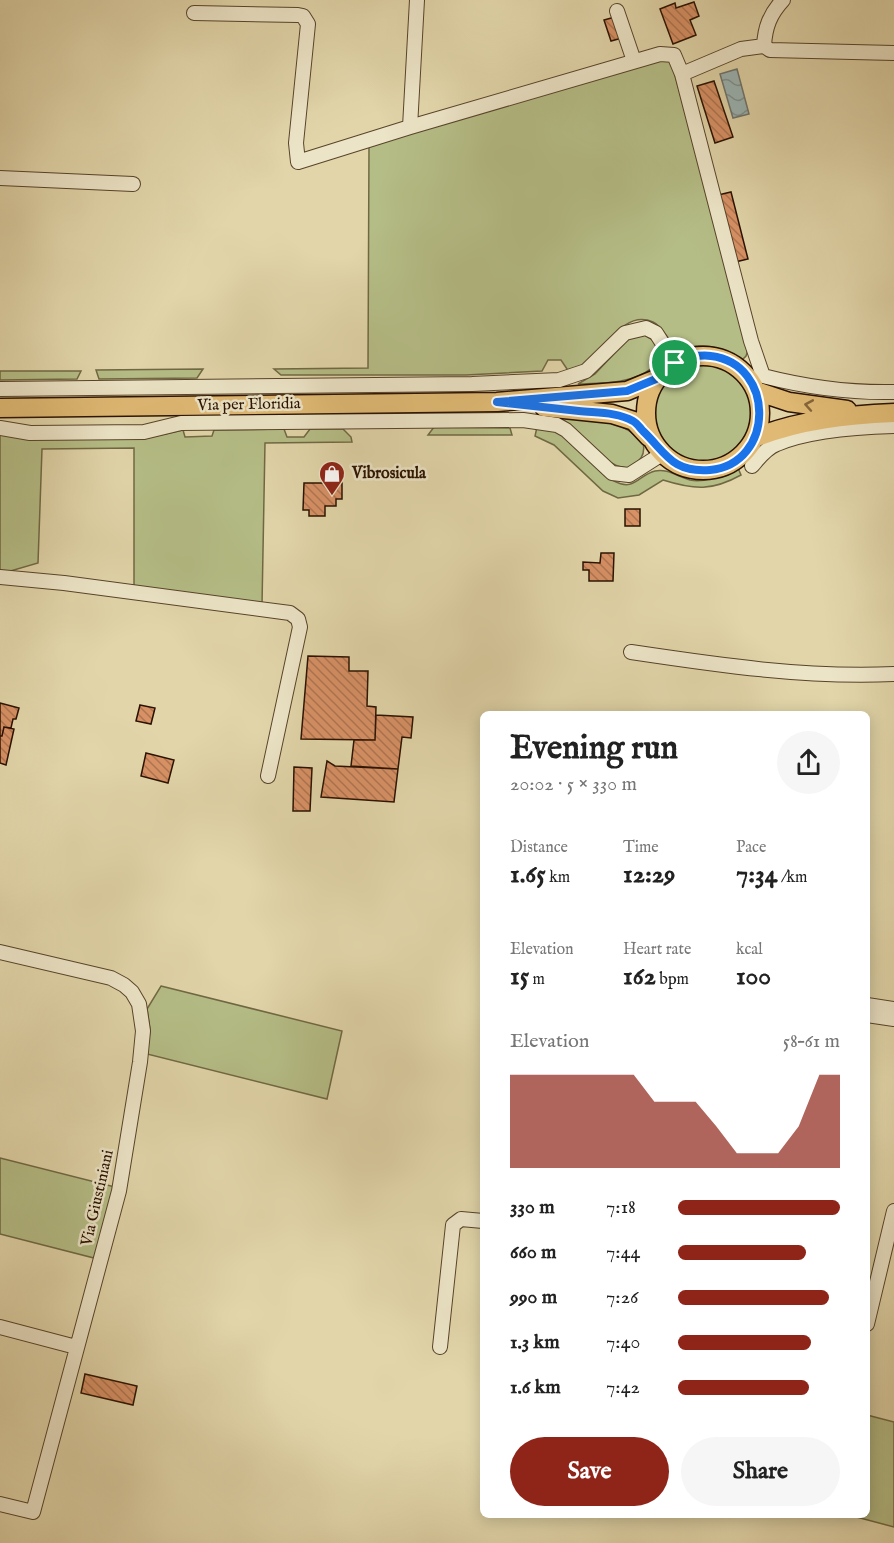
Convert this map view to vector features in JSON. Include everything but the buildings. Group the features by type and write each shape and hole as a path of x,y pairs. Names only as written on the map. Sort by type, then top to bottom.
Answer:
{"main road":[{"path":"693,356 712,356 731,362 746,374 756,391 761,414 755,438 745,453 730,464 713,470 694,470 677,465 662,454 651,438 634,422 612,414 497,402 627,391 656,379 675,363 693,356"},
{"path":"651,438 646,424 645,408 656,379"},
{"path":"756,391 789,402 892,418"},
{"name":"Via per Floridia","path":"0,408 497,402"},
{"path":"755,438 798,424 892,418"}],"street":[{"path":"410,127 417,0"},
{"path":"764,46 765,30 769,19 783,0"},
{"path":"617,11 634,62"},
{"path":"194,13 298,15 306,20 308,24 296,143 298,162 660,54 674,55 682,74 751,341 763,376 803,386 868,393 894,392"},
{"path":"682,74 741,50 764,46 770,50 894,53"},
{"path":"0,178 133,184"},
{"path":"0,389 472,384 559,380 586,372 625,333 646,328 656,333 675,363"},
{"path":"752,466 761,454 789,440 856,428 892,418"},
{"path":"0,428 30,433 144,432 181,423 523,420 556,425 566,429 612,473 629,475 662,454"},
{"path":"0,577 64,583 290,613 298,619 300,627 268,776"},
{"path":"631,652 789,673 864,676 894,674"},
{"name":"Via Giustiniani","path":"0,952 111,978 124,985 132,992 139,1004 143,1031 119,1191 33,1512 0,1504"},
{"path":"870,1005 894,1009"},
{"path":"870,1015 894,1019"},
{"path":"870,1300 874,1268 894,1211"},
{"path":"440,1347 453,1225 461,1219 480,1221"},
{"path":"0,1327 76,1347"}],"green space":[{"path":"667,59 672,64 749,347 746,356 741,361 716,348 680,347 653,322 642,320 633,321 624,326 586,365 569,372 561,360 548,360 542,371 466,375 281,375 274,369 368,368 369,146 576,81"},
{"path":"645,335 657,344 660,352 659,361 652,368 626,380 578,384 595,374 628,339"},
{"path":"703,364 731,372 745,386 753,414 745,442 731,456 703,464 675,456 661,442 653,414 661,386 675,372"},
{"path":"203,369 197,378 99,379 96,370"},
{"path":"0,371 81,371 77,379 0,380"},
{"path":"559,417 604,421 624,428 643,442 643,455 628,468 619,467 601,456"},
{"path":"434,427 510,428 512,435 428,435"},
{"path":"537,427 553,429 563,434 599,470 621,484 632,484 649,473 659,470 696,481 715,478 738,468 741,475 721,484 703,487 685,486 663,480 639,495 618,498 603,491 554,445 535,436"},
{"path":"284,429 287,437 304,437 310,429 343,429 351,437 352,442 265,443 262,605 134,588 134,448 42,449 38,563 0,572 0,434 142,439 183,430 185,437 212,436 214,430"},
{"path":"161,986 342,1031 327,1099 147,1054 150,1030 147,1009"},
{"path":"0,1158 115,1187 94,1258 0,1234"},
{"path":"870,1416 894,1422 894,1527 860,1518 870,1518"}],"water":[{"path":"737,69 749,114 733,118 720,74"}],"place":[{"name":"Vibrosicula","path":"332,497"}],"route":[{"path":"693,356 712,356 731,362 746,374 756,391 761,414 755,438 745,453 730,464 713,470 694,470 677,465 662,454 651,438 634,422 612,414 497,402 627,391 656,379 675,363 693,356"}]}
